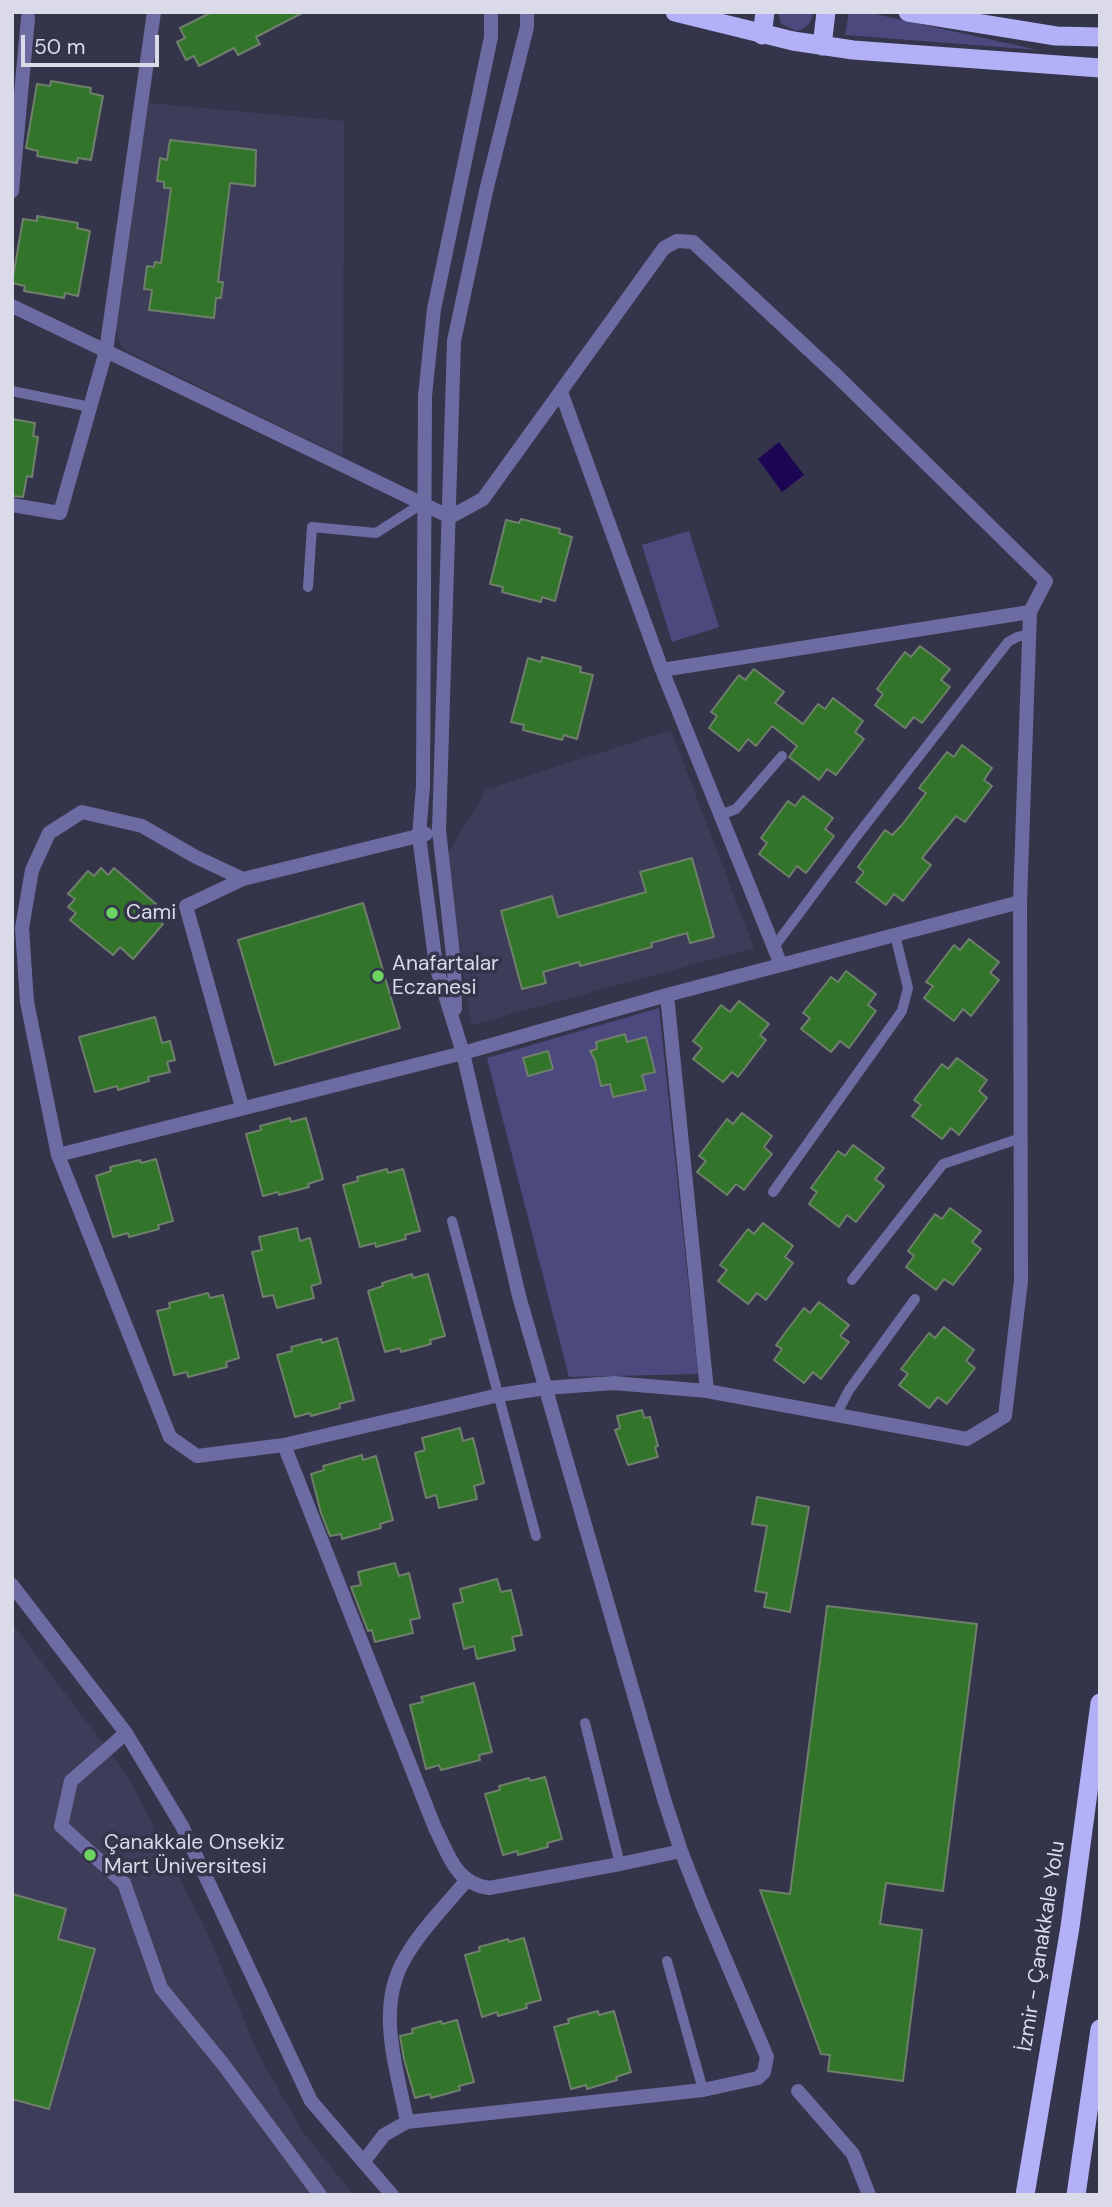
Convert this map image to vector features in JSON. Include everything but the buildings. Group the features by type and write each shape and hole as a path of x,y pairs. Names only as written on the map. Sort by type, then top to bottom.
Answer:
{"highway":[{"path":"675,12 762,35 822,46 1092,68"},
{"path":"762,35 765,12"},
{"path":"822,46 826,12"},
{"path":"908,12 1056,36 1093,37"},
{"name":"İzmir - Çanakkale Yolu","path":"1025,2195 1070,1927 1100,1703"},
{"path":"1076,2195 1100,2029"}],"street":[{"path":"12,505 61,513 106,351 154,12"},
{"path":"364,2161 384,2135 407,2122 703,2090 758,2078 764,2072 767,2057 681,1851 519,1296 456,1024 436,966 419,836 423,786 425,396 434,309 491,37 491,12"},
{"path":"456,1024 454,964 439,830 454,341 486,191 527,27 527,12"},
{"path":"12,191 16,121 28,18"},
{"path":"243,879 142,826 82,812 49,833 32,870 22,928 27,1002 58,1156 170,1437 197,1456 284,1445 499,1395 614,1383 707,1391 967,1439 1005,1416 1021,1281 1020,902 1030,612 1046,581 844,383 693,242 677,242 664,248 483,499 450,517"},
{"path":"12,306 450,517"},
{"path":"561,392 662,670 781,965"},
{"path":"662,670 1030,612"},
{"path":"242,1107 186,906 243,879 439,830"},
{"path":"58,1156 242,1107 463,1053 667,995 1020,902"},
{"path":"667,995 707,1391"},
{"path":"284,1445 435,1828 457,1871 466,1881 489,1888 681,1851"},
{"path":"12,1585 126,1733 182,1826 311,2101 392,2195"},
{"path":"126,1733 71,1781 61,1826 124,1883 161,1988 223,2064 320,2195"},
{"path":"407,2122 389,2029 395,1979 407,1954 466,1881"},
{"path":"799,2091 853,2154 869,2195"}],"lane":[{"path":"12,391 90,407"},
{"path":"308,587 312,527 376,533 423,503"},
{"path":"774,947 856,836 1008,642 1017,636 1029,634"},
{"path":"720,815 736,809 782,755"},
{"path":"773,1192 902,1011 908,988 895,935"},
{"path":"852,1280 943,1164 1021,1138"},
{"path":"452,1221 536,1536"},
{"path":"836,1415 849,1390 915,1299"},
{"path":"585,1723 620,1864"},
{"path":"667,1961 703,2090"}],"shaded area":[{"path":"778,12 813,12 808,25 796,31 781,24"},
{"path":"849,12 866,12 1038,50 845,35"},
{"path":"148,103 344,121 343,457 123,349 114,326"},
{"path":"779,442 804,475 782,492 758,459"},
{"path":"689,531 719,627 672,642 642,545"},
{"path":"671,730 754,948 471,1025 446,857 487,789"},
{"path":"659,1008 698,1374 569,1377 487,1058"},
{"name":"Çanakkale Onsekiz Mart Üniversitesi","path":"12,1623 129,1778 207,1932 259,2056 305,2135 354,2195 12,2195"}],"place":[{"name":"Cami","path":"112,913"},
{"name":"Anafartalar Eczanesi","path":"378,976"},
{"name":"Çanakkale Onsekiz Mart Üniversitesi","path":"90,1855"}]}
